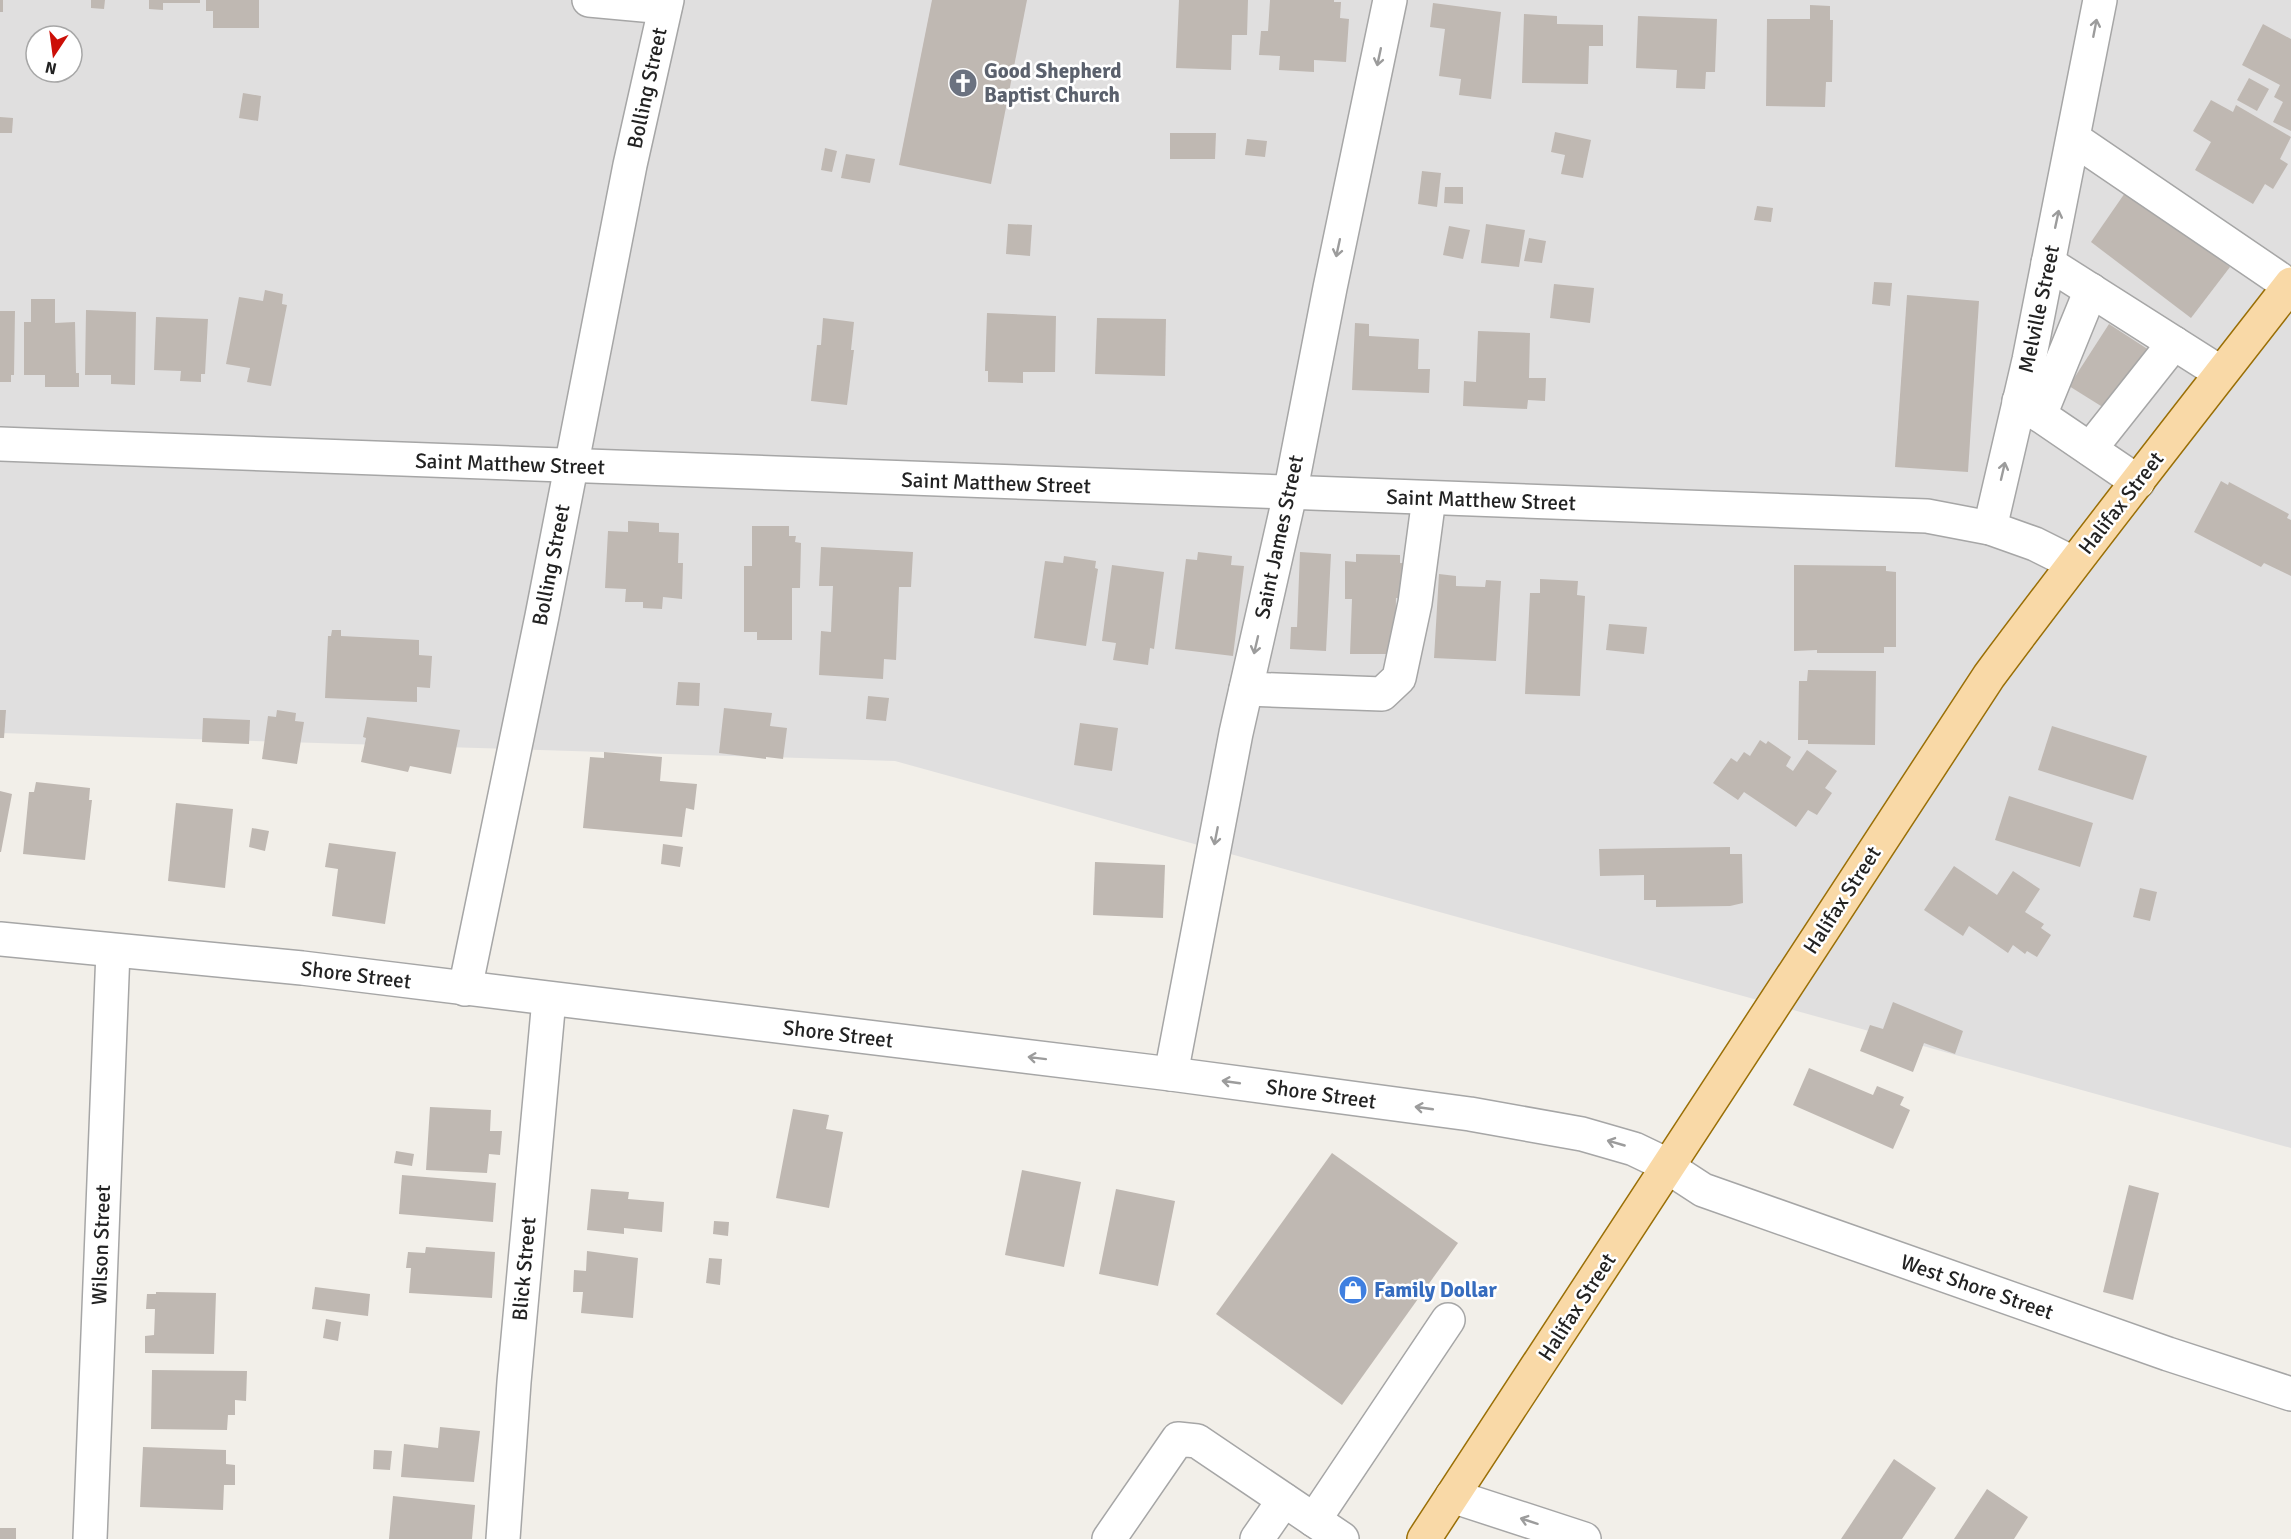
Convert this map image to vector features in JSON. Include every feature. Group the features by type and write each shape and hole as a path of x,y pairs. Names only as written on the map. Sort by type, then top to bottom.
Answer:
{"main road":[{"name":"Halifax Street","path":"1424,1539 1989,676 2073,563 2138,483 2290,285"}],"street":[{"path":"589,0 666,3"},
{"name":"Saint James Street","path":"1171,1074 1246,689 1290,494 1390,0"},
{"name":"Melville Street","path":"1990,528 2030,408 2048,263 2100,0"},
{"name":"Bolling Street","path":"465,989 542,616 630,165 666,3"},
{"path":"2074,139 2290,285"},
{"path":"2048,263 2221,373"},
{"path":"2091,290 2030,408 2138,483"},
{"path":"2090,449 2174,343"},
{"name":"Saint Matthew Street","path":"0,444 1927,516 1990,528"},
{"path":"1246,689 1382,694 1399,678 1415,603 1429,498"},
{"path":"1990,528 2035,544 2073,563"},
{"name":"Shore Street","path":"0,939 302,968 1171,1074 1470,1114 1582,1134 1634,1149 1668,1169"},
{"name":"Wilson Street","path":"90,1539 113,951"},
{"name":"Blick Street","path":"503,1539 514,1382 549,999"},
{"name":"West Shore Street","path":"1668,1169 1714,1194 2168,1354 2291,1394"},
{"path":"1314,1520 1448,1320"},
{"path":"1109,1539 1179,1439 1197,1440 1342,1539"},
{"path":"1452,1497 1584,1539"},
{"path":"1257,1539 1284,1500"}],"shaded area":[{"path":"0,0 2291,0 2291,1148 895,761 0,733"}],"building":[{"path":"0,0 3,0 3,12 0,12"},
{"path":"91,0 105,0 104,9 91,8"},
{"path":"149,0 200,0 200,3 163,3 163,10 149,9"},
{"path":"206,0 259,0 259,28 213,28 213,11 206,11"},
{"name":"Good Shepherd Baptist Church","path":"932,0 1027,0 991,184 899,165"},
{"path":"1179,0 1248,0 1247,35 1232,35 1231,70 1176,68"},
{"path":"1270,0 1334,0 1334,2 1341,2 1340,18 1349,19 1346,62 1314,60 1314,72 1279,70 1280,56 1259,55 1261,31 1268,31"},
{"path":"1433,3 1501,12 1491,99 1459,95 1461,79 1439,76 1445,29 1430,27"},
{"path":"1810,5 1830,6 1830,20 1833,20 1832,82 1826,82 1825,107 1766,106 1767,19 1810,19"},
{"path":"1524,14 1557,16 1557,24 1603,25 1603,46 1589,46 1588,84 1522,83"},
{"path":"1638,16 1717,19 1715,72 1706,72 1705,89 1676,88 1677,70 1636,68"},
{"path":"2263,24 2291,39 2291,131 2273,122 2283,102 2274,97 2280,85 2242,65"},
{"path":"2249,78 2269,89 2257,111 2237,100"},
{"path":"243,93 261,96 258,121 239,118"},
{"path":"2211,100 2233,112 2236,105 2291,137 2280,159 2288,164 2273,189 2265,184 2253,204 2195,170 2211,142 2193,131"},
{"path":"0,117 13,118 12,133 0,133"},
{"path":"1555,132 1591,140 1583,178 1561,174 1565,155 1551,152"},
{"path":"1170,133 1216,133 1215,159 1170,159"},
{"path":"1247,139 1267,141 1265,157 1245,155"},
{"path":"825,148 837,151 832,172 821,170"},
{"path":"846,154 875,159 870,183 841,178"},
{"path":"1422,171 1441,173 1437,207 1418,204"},
{"path":"1445,187 1463,187 1463,204 1444,203"},
{"path":"2127,190 2230,267 2191,318 2091,242"},
{"path":"1757,206 1773,208 1771,222 1754,220"},
{"path":"1008,224 1032,225 1030,256 1006,254"},
{"path":"1486,224 1525,230 1519,267 1481,263"},
{"path":"1449,226 1470,230 1463,259 1443,255"},
{"path":"1529,238 1546,241 1542,263 1524,261"},
{"path":"1874,282 1892,283 1890,306 1872,304"},
{"path":"1554,284 1594,288 1590,323 1550,318"},
{"path":"265,290 283,294 282,304 287,305 271,386 247,382 250,368 226,364 239,297 263,301"},
{"path":"1907,295 1979,301 1968,472 1895,467"},
{"path":"31,299 55,299 55,323 75,322 76,373 79,373 79,387 45,387 45,375 24,375 24,322 31,322"},
{"path":"86,310 136,312 135,385 111,384 111,375 85,375"},
{"path":"0,311 15,311 14,375 11,375 11,382 0,382"},
{"path":"987,313 1056,316 1055,372 1023,372 1023,383 988,382 988,371 985,371"},
{"path":"156,317 208,319 205,374 201,374 201,382 180,381 181,371 154,370"},
{"path":"823,318 854,322 851,350 854,350 847,405 811,401 817,345 821,345"},
{"path":"1097,318 1166,319 1165,376 1095,374"},
{"path":"1355,323 1369,324 1369,336 1419,339 1418,369 1430,369 1429,393 1352,390"},
{"path":"2109,324 2149,350 2109,411 2069,386"},
{"path":"1478,331 1530,333 1529,378 1546,378 1545,401 1528,400 1527,409 1463,406 1464,381 1476,382"},
{"path":"2221,481 2228,485 2229,482 2289,514 2287,518 2291,520 2291,576 2264,563 2261,567 2194,532"},
{"path":"628,521 659,523 659,532 679,533 678,563 683,563 682,599 663,597 662,609 643,608 643,602 625,602 626,589 605,588 608,531 628,532"},
{"path":"752,526 789,526 789,536 796,536 795,542 801,543 800,588 792,588 792,640 757,640 757,632 744,632 744,566 752,566"},
{"path":"821,547 913,552 911,587 899,587 896,660 884,659 883,679 819,675 821,631 831,632 833,586 819,586"},
{"path":"1198,552 1232,556 1231,565 1244,566 1233,656 1175,649 1186,559 1197,560"},
{"path":"1300,552 1331,554 1326,651 1290,649 1291,627 1297,627"},
{"path":"1356,554 1400,555 1400,563 1403,563 1403,598 1396,598 1395,654 1350,654 1352,599 1345,599 1345,561 1356,562"},
{"path":"1064,556 1096,561 1095,568 1098,569 1086,646 1034,638 1045,561 1063,563"},
{"path":"1112,565 1164,572 1154,649 1150,648 1148,665 1113,660 1116,643 1102,641"},
{"path":"1794,565 1886,566 1886,571 1896,572 1896,647 1884,647 1884,653 1794,651"},
{"path":"1439,574 1456,576 1456,586 1485,587 1486,580 1501,581 1496,661 1434,658"},
{"path":"1540,579 1578,581 1577,595 1585,596 1580,696 1525,694 1530,593 1540,593"},
{"path":"1609,624 1647,627 1644,654 1606,650"},
{"path":"332,630 341,630 341,636 419,640 419,655 432,656 430,688 417,687 417,702 325,698 328,636 331,636"},
{"path":"1808,670 1876,671 1875,745 1808,744 1808,740 1798,740 1799,681 1807,681"},
{"path":"678,682 700,683 699,706 676,705"},
{"path":"868,696 889,698 886,721 866,719"},
{"path":"724,708 772,713 770,726 787,728 783,759 719,753"},
{"path":"0,710 6,710 4,738 0,738"},
{"path":"277,710 296,713 295,721 304,722 297,764 262,759 268,716 276,717"},
{"path":"367,717 460,730 451,774 410,766 408,772 361,762"},
{"path":"203,718 250,720 249,744 202,742"},
{"path":"1080,723 1118,728 1112,771 1074,765"},
{"path":"2052,726 2147,756 2133,800 2038,770"},
{"path":"1760,740 1766,744 1768,741 1791,757 1786,766 1793,771 1807,750 1837,771 1825,788 1832,793 1817,815 1808,810 1796,827 1744,792 1738,800 1713,783 1731,758 1737,762 1744,752 1750,756"},
{"path":"604,752 662,757 660,781 697,784 694,810 686,808 682,837 583,828 590,757 604,758"},
{"path":"36,782 90,788 89,800 92,800 85,860 23,854 29,792 34,792"},
{"path":"0,791 12,794 1,852 0,852"},
{"path":"2009,796 2093,823 2080,867 1995,840"},
{"path":"176,803 233,809 225,888 168,881"},
{"path":"252,828 269,831 265,851 249,847"},
{"path":"329,843 396,852 385,924 332,916 338,869 325,867"},
{"path":"663,844 683,847 680,867 661,864"},
{"path":"1730,847 1730,854 1742,854 1743,903 1730,906 1656,907 1656,900 1644,900 1644,875 1600,876 1599,849"},
{"path":"1095,862 1165,865 1163,918 1093,915"},
{"path":"1954,866 1997,895 2013,871 2040,889 2025,912 2044,924 2041,928 2051,935 2037,957 2027,951 2025,954 2013,945 2008,953 1969,926 1963,936 1924,910"},
{"path":"2140,888 2157,892 2150,921 2133,917"},
{"path":"1893,1002 1963,1031 1955,1054 1924,1043 1913,1072 1860,1051 1870,1025 1883,1029"},
{"path":"1809,1068 1873,1095 1877,1086 1904,1097 1900,1105 1910,1110 1893,1149 1793,1105"},
{"path":"430,1107 491,1110 490,1131 502,1131 500,1155 489,1154 487,1173 426,1170"},
{"path":"793,1109 829,1115 826,1129 843,1132 829,1208 776,1198"},
{"path":"396,1151 414,1154 412,1166 394,1163"},
{"path":"1332,1153 1458,1243 1342,1405 1216,1314"},
{"path":"1022,1170 1081,1182 1064,1267 1005,1255"},
{"path":"402,1175 496,1183 493,1222 399,1214"},
{"path":"2129,1185 2159,1193 2133,1300 2103,1292"},
{"path":"591,1189 629,1192 628,1199 664,1202 662,1232 624,1228 624,1234 587,1230"},
{"path":"1116,1189 1175,1201 1158,1286 1099,1274"},
{"path":"714,1221 729,1222 728,1236 713,1234"},
{"path":"426,1247 495,1252 492,1298 409,1293 411,1268 406,1268 408,1252 425,1253"},
{"path":"587,1251 638,1258 633,1318 581,1313 583,1292 573,1292 574,1270 586,1271"},
{"path":"709,1258 722,1259 720,1285 706,1283"},
{"path":"315,1287 370,1294 368,1316 312,1309"},
{"path":"156,1292 216,1293 214,1354 145,1353 145,1336 154,1335 155,1309 146,1309 147,1294 156,1294"},
{"path":"326,1319 341,1322 338,1341 323,1338"},
{"path":"152,1370 247,1371 246,1401 235,1400 235,1415 228,1415 227,1430 151,1429"},
{"path":"440,1427 480,1431 474,1482 401,1477 404,1444 438,1448"},
{"path":"143,1447 226,1450 226,1464 235,1465 235,1485 224,1485 223,1510 140,1507"},
{"path":"374,1450 392,1451 390,1470 373,1469"},
{"path":"1894,1459 1936,1488 1902,1539 1841,1539"},
{"path":"1987,1489 2028,1517 2014,1539 1954,1539"},
{"path":"393,1496 475,1505 472,1539 389,1539"},
{"path":"0,1528 16,1528 16,1539 0,1539"}],"place":[{"name":"Good Shepherd Baptist Church","path":"963,83"},
{"name":"Family Dollar","path":"1353,1290"}]}
